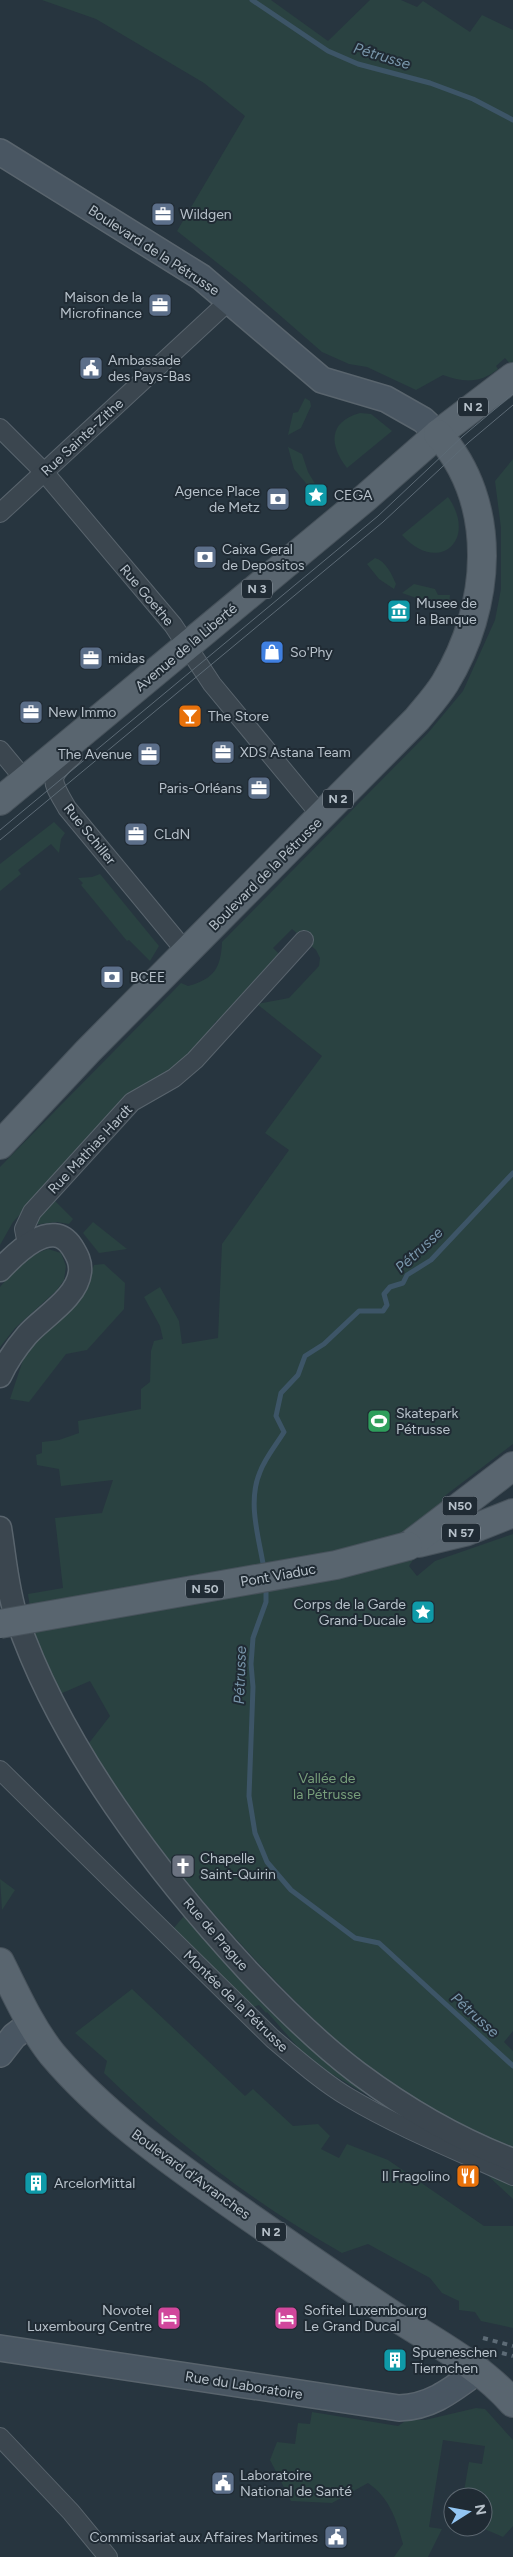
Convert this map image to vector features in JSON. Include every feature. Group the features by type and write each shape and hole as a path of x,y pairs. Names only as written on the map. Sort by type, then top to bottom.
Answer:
{"main road":[{"name":"Boulevard de la Pétrusse","path":"0,152 201,277 322,380 386,399 423,420 438,434 457,458 467,475 476,503 482,540 479,587 470,630 445,684 416,719 322,817 88,1051 0,1145"},
{"name":"N 2","path":"438,434 510,379"},
{"name":"Avenue de la Liberté","path":"0,801 364,499 438,434"},
{"name":"N50","path":"408,1546 513,1466"},
{"name":"N 50","path":"408,1546 480,1508 513,1485"},
{"name":"N 57","path":"408,1546 465,1532 513,1513"},
{"name":"Pont Viaduc","path":"0,1624 336,1565 408,1546"},
{"name":"Boulevard d'Avranches","path":"0,1962 30,2024 52,2053 78,2082 159,2153 363,2296 428,2340 479,2370"},
{"path":"0,2054 14,2036 30,2024"},
{"name":"Rue du Laboratoire","path":"0,2348 399,2408 412,2408 438,2400 479,2370"},
{"name":"N 2","path":"479,2370 513,2403"}],"street":[{"name":"Rue Sainte-Zithe","path":"0,513 230,300"},
{"name":"Rue Goethe","path":"0,428 44,472 173,625 212,684 322,817"},
{"name":"Rue Schiller","path":"153,674 135,704 57,770 54,777 54,785 67,808 187,953"},
{"path":"0,750 25,780"},
{"name":"Rue Mathias Hardt","path":"27,1244 24,1229 32,1212 132,1102 174,1078 195,1060 304,940"},
{"path":"0,1270 27,1244 41,1237 56,1237 70,1244 79,1257 80,1272 75,1287 27,1335 7,1361 0,1376"},
{"name":"Rue de Prague","path":"0,1528 11,1598 18,1620 55,1705 87,1761 134,1832 181,1894 277,2001 322,2044 357,2073 436,2123 513,2160"},
{"name":"Montée de la Pétrusse","path":"0,1770 273,2039 306,2067 348,2097 383,2116 513,2176"},
{"path":"0,2437 71,2512 108,2557"}],"green space":[{"path":"42,0 271,0 328,41 370,0 401,0 417,7 423,1 470,32 482,15 513,30 513,367 505,358 496,366 498,369 485,377 465,380 443,375 416,390 367,367 349,364 322,352 244,284 177,231 245,116 204,83 96,19"},
{"path":"305,398 310,401 311,406 301,428 288,435 293,413 298,412"},
{"path":"360,413 371,414 392,431 347,468 337,451 335,435 337,428 342,422"},
{"path":"288,447 302,454 308,472 320,492 316,495 294,469"},
{"name":"Vallée de la Pétrusse","path":"513,459 513,1444 442,1498 448,1509 408,1546 413,1560 409,1566 417,1576 435,1561 513,1534 513,2031 504,2042 513,2051 513,2148 444,2116 380,2076 312,2018 250,1954 164,1853 106,1772 89,1743 110,1716 90,1681 60,1694 34,1635 28,1594 63,1588 55,1518 102,1513 113,1480 61,1486 59,1469 37,1465 36,1455 42,1453 42,1442 59,1440 79,1433 78,1421 141,1409 141,1389 150,1382 151,1351 154,1341 163,1339 160,1326 144,1297 160,1287 179,1321 182,1344 218,1338 222,1244 289,1150 265,1133 322,1056 257,1004 289,998 319,966 320,958 316,950 292,929 273,948 281,956 228,1017 216,1021 191,1057 129,1097 13,1222 0,1245 0,1167 181,983 188,986 210,976 218,966 222,942 428,733 463,691 495,620 501,589 501,528 495,481"},
{"path":"448,497 456,513 459,527 456,539 450,548 440,552 428,552 415,547 402,535"},
{"path":"375,558 385,565 390,573 396,584 394,589 379,579 367,564"},
{"path":"414,584 435,589 438,595 450,595 449,604 443,599 422,600 402,593"},
{"path":"54,822 65,833 61,839 59,853 51,844 18,870 21,874 0,891 0,864"},
{"path":"100,874 159,946 150,961 129,940 127,941 81,885 83,883 78,878 92,877"},
{"path":"54,1200 73,1219 69,1224 57,1222 32,1225 36,1216"},
{"path":"93,1222 127,1249 99,1253 83,1233"},
{"path":"48,1249 61,1253 66,1266 64,1280 56,1291 15,1328 0,1347 0,1287 27,1260"},
{"path":"104,1264 125,1283 124,1309 87,1350 66,1354 29,1402 10,1399 23,1360 35,1341 70,1311 84,1294 94,1265"},
{"path":"148,1869 364,2089 362,2092 310,2061 267,2012 259,2005 253,2007 173,1929 184,1916"},
{"path":"0,1879 15,1890 2,1910"},
{"path":"132,1989 245,2096 253,2089 293,2126 318,2124 330,2136 321,2149 339,2158 347,2144 388,2160 484,2226 513,2226 513,2328 481,2321 475,2312 459,2310 459,2301 442,2293 430,2278 368,2244 342,2253 247,2193 159,2124 104,2073 107,2061 75,2033"},
{"path":"485,2173 513,2182 513,2199"},
{"path":"476,2408 485,2409 513,2440 513,2526 503,2537 493,2533 493,2487 465,2487 469,2462 482,2464 485,2446 443,2440 429,2527 442,2529 428,2557 394,2557 403,2544 398,2526 387,2502 368,2483 332,2503 291,2501 270,2460 277,2442 295,2444 298,2423 310,2424 312,2412 398,2426 407,2420 425,2420"}],"waterway":[{"name":"Pétrusse","path":"252,0 328,51 358,64 430,83 473,99 513,120"},
{"name":"Pétrusse","path":"264,1569 255,1520 254,1495 262,1467 284,1432 276,1416 281,1393 298,1375 305,1356 324,1344 359,1311 383,1311 387,1305 384,1294 390,1287 403,1283 407,1275 431,1260 513,1173"},
{"name":"Pétrusse","path":"266,1584 266,1602 253,1638 249,1796 255,1833 267,1862 291,1890 355,1938 379,1943 513,2066"}],"tram line":[{"path":"0,830 378,516 463,436 513,394"},
{"path":"0,840 383,522 469,442 513,405"}],"railway":[{"path":"483,2338 513,2346"},
{"path":"502,2353 513,2356"}],"place":[{"name":"Wildgen","path":"163,214"},
{"name":"Maison de la Microfinance","path":"160,305"},
{"name":"Ambassade des Pays-Bas","path":"91,368"},
{"name":"CEGA","path":"316,495"},
{"name":"Agence Place de Metz","path":"278,499"},
{"name":"Caixa Geral de Depositos","path":"205,557"},
{"name":"Musee de la Banque","path":"399,611"},
{"name":"So'Phy","path":"272,652"},
{"name":"midas","path":"91,658"},
{"name":"New Immo","path":"31,712"},
{"name":"The Store","path":"190,716"},
{"name":"XDS Astana Team","path":"223,752"},
{"name":"The Avenue","path":"149,754"},
{"name":"Paris-Orléans","path":"259,788"},
{"name":"CLdN","path":"136,834"},
{"name":"BCEE","path":"112,977"},
{"name":"Skatepark Pétrusse","path":"379,1421"},
{"name":"Corps de la Garde Grand-Ducale","path":"423,1612"},
{"name":"Chapelle Saint-Quirin","path":"183,1866"},
{"name":"Il Fragolino","path":"468,2176"},
{"name":"ArcelorMittal","path":"36,2183"},
{"name":"Novotel Luxembourg Centre","path":"169,2318"},
{"name":"Sofitel Luxembourg Le Grand Ducal","path":"286,2318"},
{"name":"Spueneschen Tiermchen","path":"395,2360"},
{"name":"Laboratoire National de Santé","path":"223,2483"},
{"name":"Commissariat aux Affaires Maritimes","path":"336,2537"}]}
